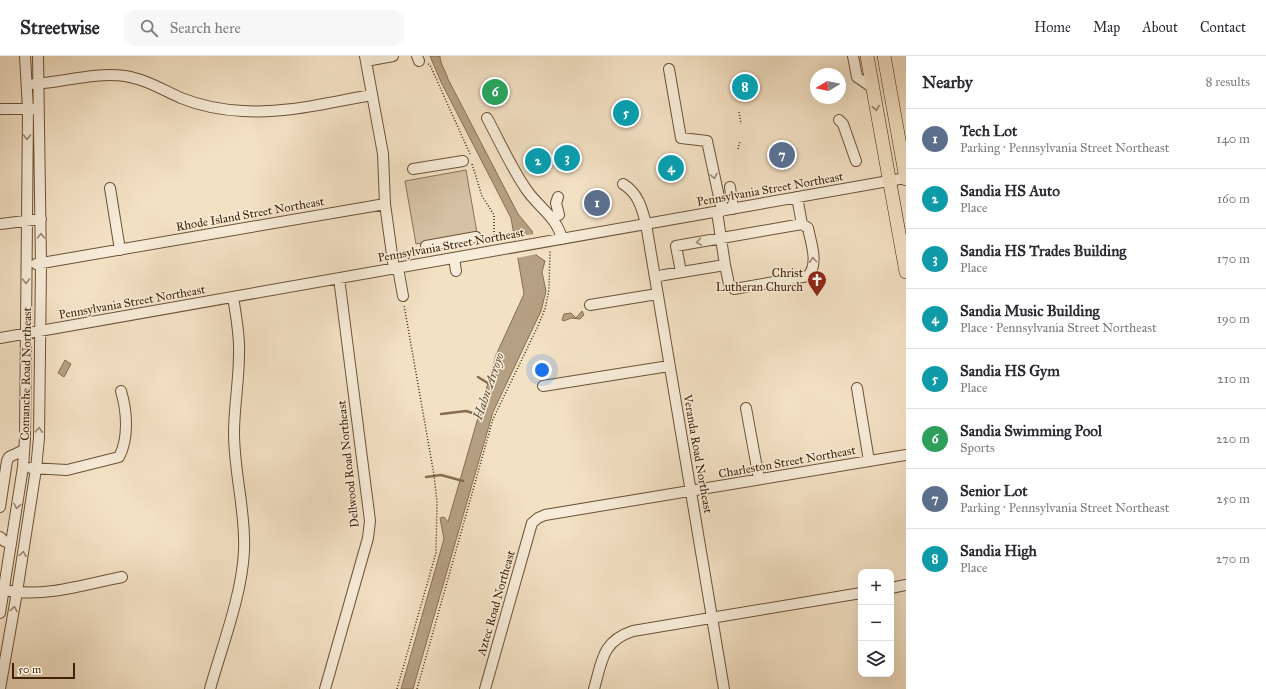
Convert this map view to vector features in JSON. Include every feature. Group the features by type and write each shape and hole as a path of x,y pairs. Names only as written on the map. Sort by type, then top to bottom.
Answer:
{"main road":[{"path":"867,56 906,272"},
{"path":"884,56 906,179"}],"street":[{"name":"Comanche Road Northeast","path":"0,613 23,467 24,450 28,109 25,56"},
{"name":"Comanche Road Northeast","path":"0,689 36,469 40,410 41,219 40,83 38,56"},
{"path":"853,56 857,77 873,88"},
{"path":"394,59 366,58 383,154 385,204 396,268 403,296"},
{"path":"669,69 681,138 707,142 719,211 721,238 729,284 734,289 808,276 813,271 814,263 808,228 802,224 721,238 676,246 681,272"},
{"path":"27,84 105,74 126,76 144,81 182,99 200,104 243,111 268,112 300,108 372,95"},
{"path":"0,109 40,109"},
{"path":"487,118 526,190 554,220 560,230 562,239"},
{"path":"839,120 843,124 856,161"},
{"path":"412,169 463,161"},
{"name":"Pennsylvania Street Northeast","path":"0,338 906,179"},
{"name":"Veranda Road Northeast","path":"623,184 630,188 640,203 646,224 724,689"},
{"path":"730,187 733,209"},
{"path":"110,188 120,250"},
{"path":"558,197 556,202 559,215"},
{"path":"797,197 802,224"},
{"name":"Rhode Island Street Northeast","path":"26,265 41,264 385,204"},
{"path":"0,224 41,219"},
{"path":"426,246 476,237"},
{"path":"454,258 456,271"},
{"path":"654,277 726,265"},
{"name":"Dellwood Road Northeast","path":"325,689 368,538 370,521 339,278"},
{"path":"590,305 657,294"},
{"path":"210,689 239,588 244,551 245,533 235,465 234,415 240,354 233,297"},
{"path":"543,386 669,366"},
{"path":"857,388 869,461"},
{"path":"23,467 66,470 119,457 125,445 126,405 121,391"},
{"path":"746,408 759,479"},
{"path":"0,507 7,461 9,457 24,450"},
{"name":"Charleston Street Northeast","path":"532,524 538,518 546,515 906,455"},
{"name":"Aztec Road Northeast","path":"485,689 532,524"},
{"path":"0,537 4,541 11,544"},
{"path":"4,590 45,593 122,577"},
{"path":"894,587 906,585"},
{"path":"594,689 602,658 611,642 620,635 858,594"}],"path":[{"path":"739,112 741,124"},
{"path":"738,149 740,141"},
{"path":"417,689 493,418 538,328 545,309 549,290 550,241"},
{"path":"398,689 432,570 437,540 437,502 434,476 403,296"}],"shaded area":[{"path":"466,170 477,233 416,244 405,181"}],"water":[{"name":"Hahn Arroyo","path":"430,56 440,56 448,79 518,214 532,231 536,255 545,261 542,272 546,291 541,311 493,412 413,689 401,689 444,539 440,518 444,517 448,522 496,355 524,294 511,218 441,82"},
{"path":"582,311 584,315 580,319 571,318 564,321 562,320 564,314 571,313 576,318"},
{"path":"65,360 71,364 64,377 58,373"}],"pier":[{"path":"534,234 537,254 517,258 514,237"}],"waterway":[{"name":"Hahn Arroyo","path":"478,377 491,385"},
{"name":"Hahn Arroyo","path":"441,414 466,411 482,416"},
{"path":"426,477 441,475 463,481"}],"place":[{"name":"Sandia High","path":"745,87"},
{"name":"Sandia Swimming Pool","path":"495,92"},
{"name":"Sandia HS Gym","path":"626,113"},
{"name":"Senior Lot","path":"782,155"},
{"name":"Sandia HS Trades Building","path":"567,158"},
{"name":"Sandia HS Auto","path":"538,161"},
{"name":"Sandia Music Building","path":"671,168"},
{"name":"Tech Lot","path":"597,203"},
{"name":"Christ Lutheran Church","path":"817,297"}]}
